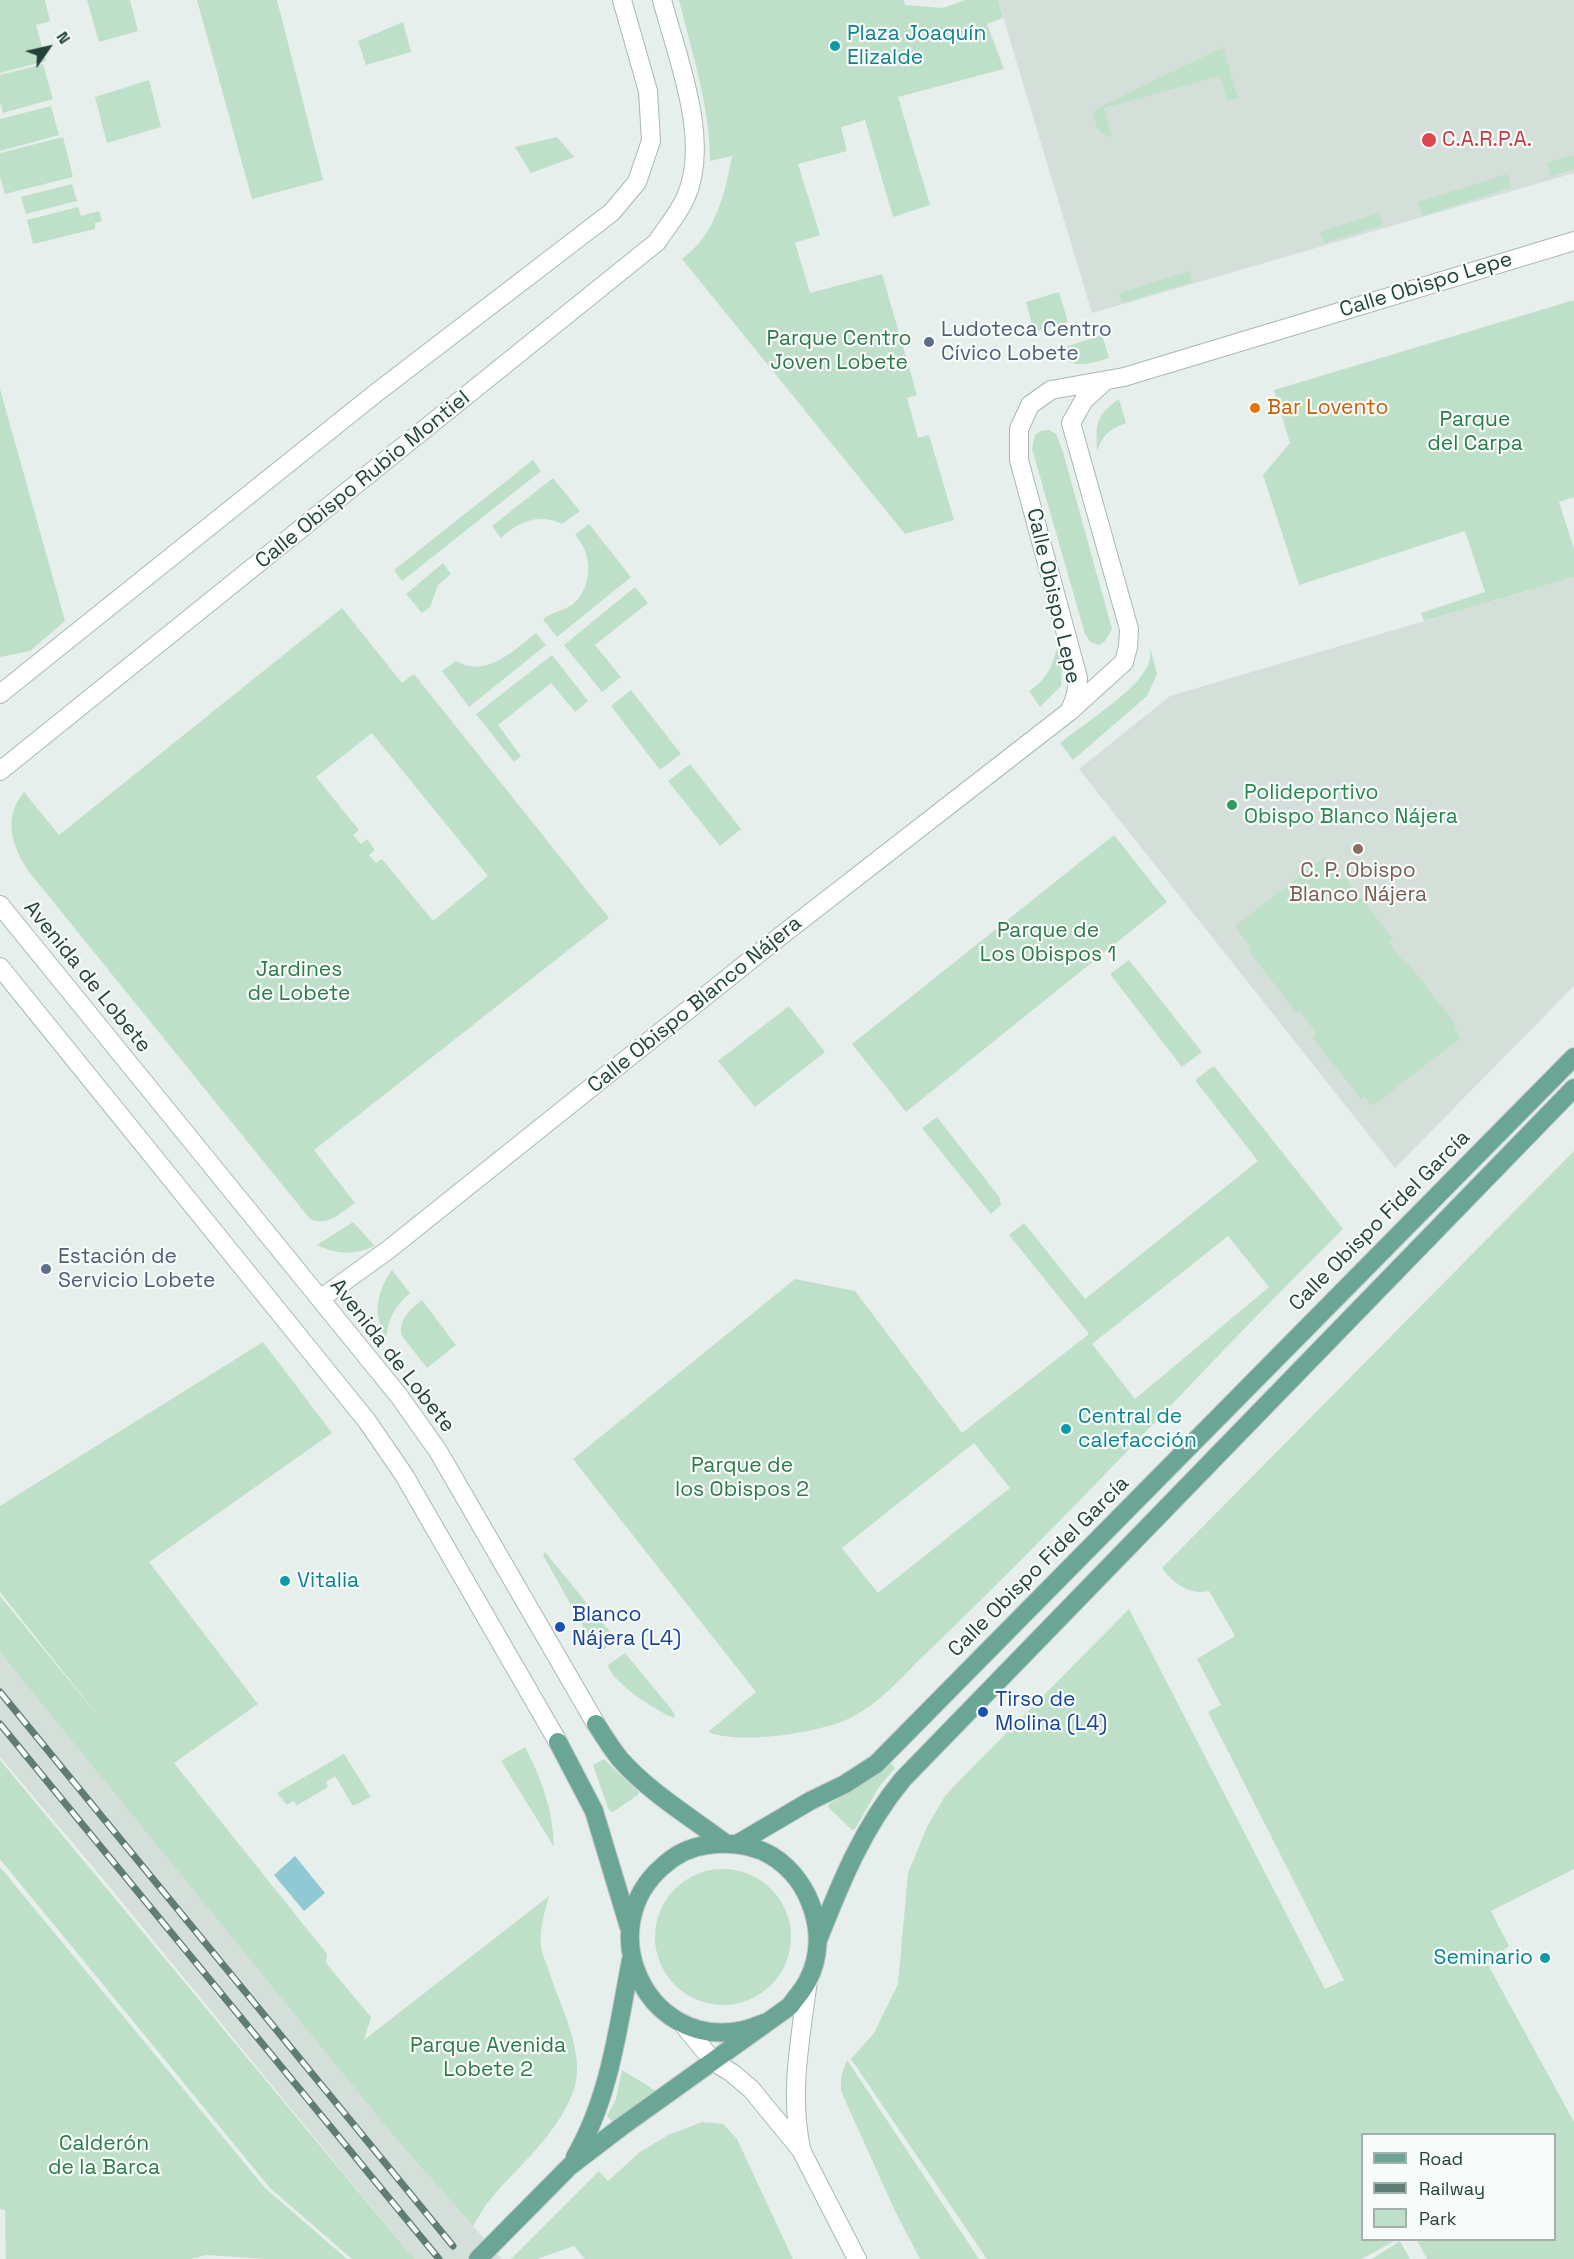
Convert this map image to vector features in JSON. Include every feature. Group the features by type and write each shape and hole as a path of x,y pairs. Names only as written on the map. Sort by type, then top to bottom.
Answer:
{"main road":[{"name":"Calle Obispo Fidel García","path":"731,1843 845,1785 876,1764 1574,1057"},
{"path":"484,2253 570,2166 790,2006 808,1980 815,1960 818,1940 847,1867 875,1816 903,1779 1574,1088"},
{"name":"Avenida de Lobete","path":"596,1724 620,1758 654,1791 731,1843"},
{"path":"558,1742 594,1811 630,1927"},
{"path":"764,2023 738,2031 709,2031 682,2023 659,2007 641,1985 631,1958 630,1927 636,1900 651,1876 672,1858 698,1846 731,1843 749,1846 772,1856 792,1872 807,1892 815,1915 818,1940"},
{"path":"570,2166 590,2132 609,2073 631,1958"}],"street":[{"path":"0,694 376,393 612,212 637,182 651,141 648,91 622,0"},
{"name":"Calle Obispo Rubio Montiel","path":"0,771 657,242 685,199 695,164 693,127 662,0"},
{"name":"Calle Obispo Lepe","path":"1071,711 1078,678 1019,460 1019,429 1030,405 1051,390 1105,381 1574,241"},
{"name":"Calle Obispo Lepe","path":"1071,711 1124,662 1128,647 1129,629 1071,423 1084,400 1105,381"},
{"name":"Calle Obispo Blanco Nájera","path":"320,1299 388,1250 778,938 1071,711"},
{"name":"Avenida de Lobete","path":"0,905 399,1396 438,1451 596,1724"},
{"path":"0,968 367,1421 404,1475 558,1742"},
{"path":"801,2150 795,2115 796,2081 808,1980"},
{"path":"682,2023 713,2061 751,2089 801,2150 857,2259"}],"shaded area":[{"path":"998,0 1574,0 1574,173 1092,313"},
{"name":"C. P. Obispo Blanco Nájera","path":"1574,577 1574,986 1395,1168 1079,769 1170,696"},
{"path":"0,1647 397,2140 502,2259 414,2259 100,1875 0,1757"}],"green space":[{"path":"0,0 45,0 50,21 36,25 46,61 0,73"},
{"path":"87,0 130,0 138,31 99,42"},
{"path":"197,0 277,0 323,180 252,199"},
{"name":"Parque Centro Joven Lobete","path":"679,0 904,0 905,5 943,8 965,0 998,0 1003,18 987,24 1004,69 898,97 930,205 893,217 865,120 841,127 847,151 798,164 820,235 795,243 810,293 882,274 917,395 907,398 918,438 929,435 954,520 905,534 682,259 703,238 717,213 732,156 710,161 704,100"},
{"path":"403,22 411,52 366,65 358,41"},
{"path":"1223,47 1238,98 1228,101 1220,76 1104,108 1112,137 1103,134 1098,129 1093,113 1096,109"},
{"path":"43,64 53,99 3,113 0,102 0,75"},
{"path":"149,80 161,127 107,143 95,97"},
{"path":"51,106 59,135 0,151 0,119"},
{"path":"63,137 73,177 5,194 0,177 0,153"},
{"path":"557,137 574,157 531,173 515,147"},
{"path":"1574,155 1574,169 1551,176 1547,163"},
{"path":"1507,174 1511,187 1423,216 1418,202"},
{"path":"72,184 77,201 26,214 21,197"},
{"path":"78,207 81,216 99,211 102,221 95,223 95,229 33,244 27,220"},
{"path":"1379,213 1383,225 1324,243 1320,232"},
{"path":"1189,271 1192,282 1122,303 1119,293"},
{"path":"1059,292 1068,322 1034,332 1026,302"},
{"name":"Parque del Carpa","path":"1574,300 1574,497 1559,502 1574,549 1574,577 1424,621 1421,613 1485,592 1465,531 1299,585 1263,475 1290,443 1274,390"},
{"path":"1102,335 1109,358 1079,364 1066,361 1050,352"},
{"path":"0,389 65,621 30,651 0,657"},
{"path":"1119,399 1126,423 1108,433 1097,451 1097,427 1101,416"},
{"path":"1049,430 1056,434 1063,452 1112,629 1105,641 1099,645 1090,642 1085,634 1032,449 1035,435 1040,431"},
{"path":"533,460 541,471 402,581 394,570"},
{"path":"553,478 580,511 562,524 546,519 530,520 515,527 501,538 492,526"},
{"path":"589,524 631,577 557,637 543,619 573,604 584,589 588,560 581,542 575,535"},
{"path":"443,563 451,574 438,585 430,607 422,613 406,594"},
{"path":"635,587 648,603 595,645 621,677 602,692 564,645"},
{"name":"Jardines de Lobete","path":"342,608 402,683 414,674 609,918 314,1150 355,1203 334,1218 316,1221 310,1219 30,873 14,843 11,822 17,802 24,792 59,835","holes":["372,733 488,876 433,921 382,859 376,863 369,855 375,850 367,839 361,844 353,835 359,830 316,777"]},
{"path":"536,633 546,645 469,707 442,671 456,661 467,666 489,665 509,654"},
{"path":"1150,647 1157,674 1147,696 1073,760 1060,743 1133,685 1149,663"},
{"path":"1057,648 1062,666 1061,686 1040,707 1029,691 1048,673"},
{"path":"552,655 588,701 575,712 551,683 498,725 521,756 514,762 476,714"},
{"path":"631,690 681,754 660,770 611,706"},
{"path":"690,764 741,829 720,846 668,781"},
{"name":"Parque de Los Obispos 1","path":"1114,835 1167,902 906,1112 852,1044"},
{"path":"1324,857 1341,879 1345,877 1393,939 1389,943 1406,964 1408,963 1456,1025 1454,1028 1461,1038 1372,1106 1364,1096 1361,1099 1312,1037 1316,1033 1300,1011 1297,1013 1249,951 1251,948 1235,926"},
{"path":"1129,960 1202,1052 1182,1067 1110,974"},
{"path":"789,1006 825,1052 755,1107 718,1061"},
{"name":"Parque de los Obispos 2","path":"1214,1066 1343,1229 1078,1503 880,1698 854,1716 823,1728 803,1732 740,1737 708,1732 756,1692 573,1459 795,1279 855,1291 962,1433 1089,1334 1009,1235 1024,1223 1085,1299 1258,1161 1195,1080","holes":["1228,1236 1269,1287 1135,1399 1092,1344","974,1443 1010,1488 878,1593 842,1548"]},
{"path":"937,1117 1000,1198 1001,1205 991,1214 922,1128"},
{"path":"1574,1151 1574,1869 1491,1911 1509,1946 1487,1963 1574,2122 1574,2259 1427,2259 1418,2241 1556,2241 1556,2133 1361,2133 1361,2241 1394,2241 1362,2259 987,2259 851,2059 874,2033 898,1984 908,1873 927,1827 945,1796 1129,1609 1325,1989 1344,1980 1208,1712 1221,1705 1197,1659 1235,1636 1209,1591 1195,1592 1182,1587 1162,1568"},
{"path":"353,1222 375,1246 346,1253 317,1245"},
{"path":"392,1270 410,1293 394,1313 386,1338 379,1320 378,1304 382,1287"},
{"path":"422,1300 456,1345 427,1368 402,1336 401,1330 406,1315"},
{"name":"Parque Avenida Lobete 2","path":"263,1342 332,1433 149,1562 258,1704 174,1763 327,1954 326,1963 371,2017 364,2040 549,1896 544,1914 541,1946 573,2042 577,2072 575,2086 561,2117 551,2131 490,2199 473,2226 397,2140 0,1652 0,1596 103,1722 0,1592 0,1506"},
{"path":"545,1552 616,1639 601,1652 596,1650 543,1555"},
{"path":"625,1653 672,1710 674,1718 636,1696 617,1680 608,1665"},
{"path":"525,1747 546,1796 554,1847 501,1761"},
{"path":"344,1754 371,1797 353,1806 335,1776 326,1782 328,1787 296,1806 294,1801 287,1805 277,1793"},
{"path":"604,1759 639,1792 613,1812 608,1808 593,1765"},
{"path":"0,1760 414,2259 352,2259 270,2188 0,1859"},
{"path":"889,1762 895,1768 879,1787 855,1829 852,1830 828,1805 872,1777"},
{"name":"Calderón de la Barca","path":"0,1867 265,2188 347,2259 265,2259 207,2255 191,2259 6,2259 5,2210 0,2209"},
{"path":"723,1869 749,1874 771,1889 786,1911 791,1937 786,1963 771,1985 749,2000 723,2005 697,2000 675,1985 660,1963 655,1937 660,1911 675,1889 697,1874"},
{"path":"847,2060 979,2259 920,2259 894,2209 841,2091 841,2077"},
{"path":"622,2070 658,2092 615,2125 607,2116 616,2099"},
{"path":"702,2122 723,2124 737,2139 793,2259 585,2259 574,2246 537,2259 511,2259 599,2171 608,2181 640,2152 668,2135"},
{"path":"1400,2241 1410,2259 1372,2259"}],"water":[{"path":"295,1856 325,1893 304,1911 274,1875"}],"railway":[{"path":"0,1692 453,2246"},
{"path":"0,1724 439,2259"}],"place":[{"name":"Plaza Joaquín Elizalde","path":"835,46"},
{"name":"C.A.R.P.A.","path":"1429,140"},
{"name":"Ludoteca Centro Cívico Lobete","path":"929,342"},
{"name":"Bar Lovento","path":"1255,408"},
{"name":"Polideportivo Obispo Blanco Nájera","path":"1232,805"},
{"name":"C. P. Obispo Blanco Nájera","path":"1358,849"},
{"name":"Estación de Servicio Lobete","path":"46,1269"},
{"name":"Central de calefacción","path":"1066,1429"},
{"name":"Vitalia","path":"285,1581"},
{"name":"Blanco Nájera (L4)","path":"560,1627"},
{"name":"Tirso de Molina (L4)","path":"983,1712"},
{"name":"Seminario","path":"1545,1958"}]}
